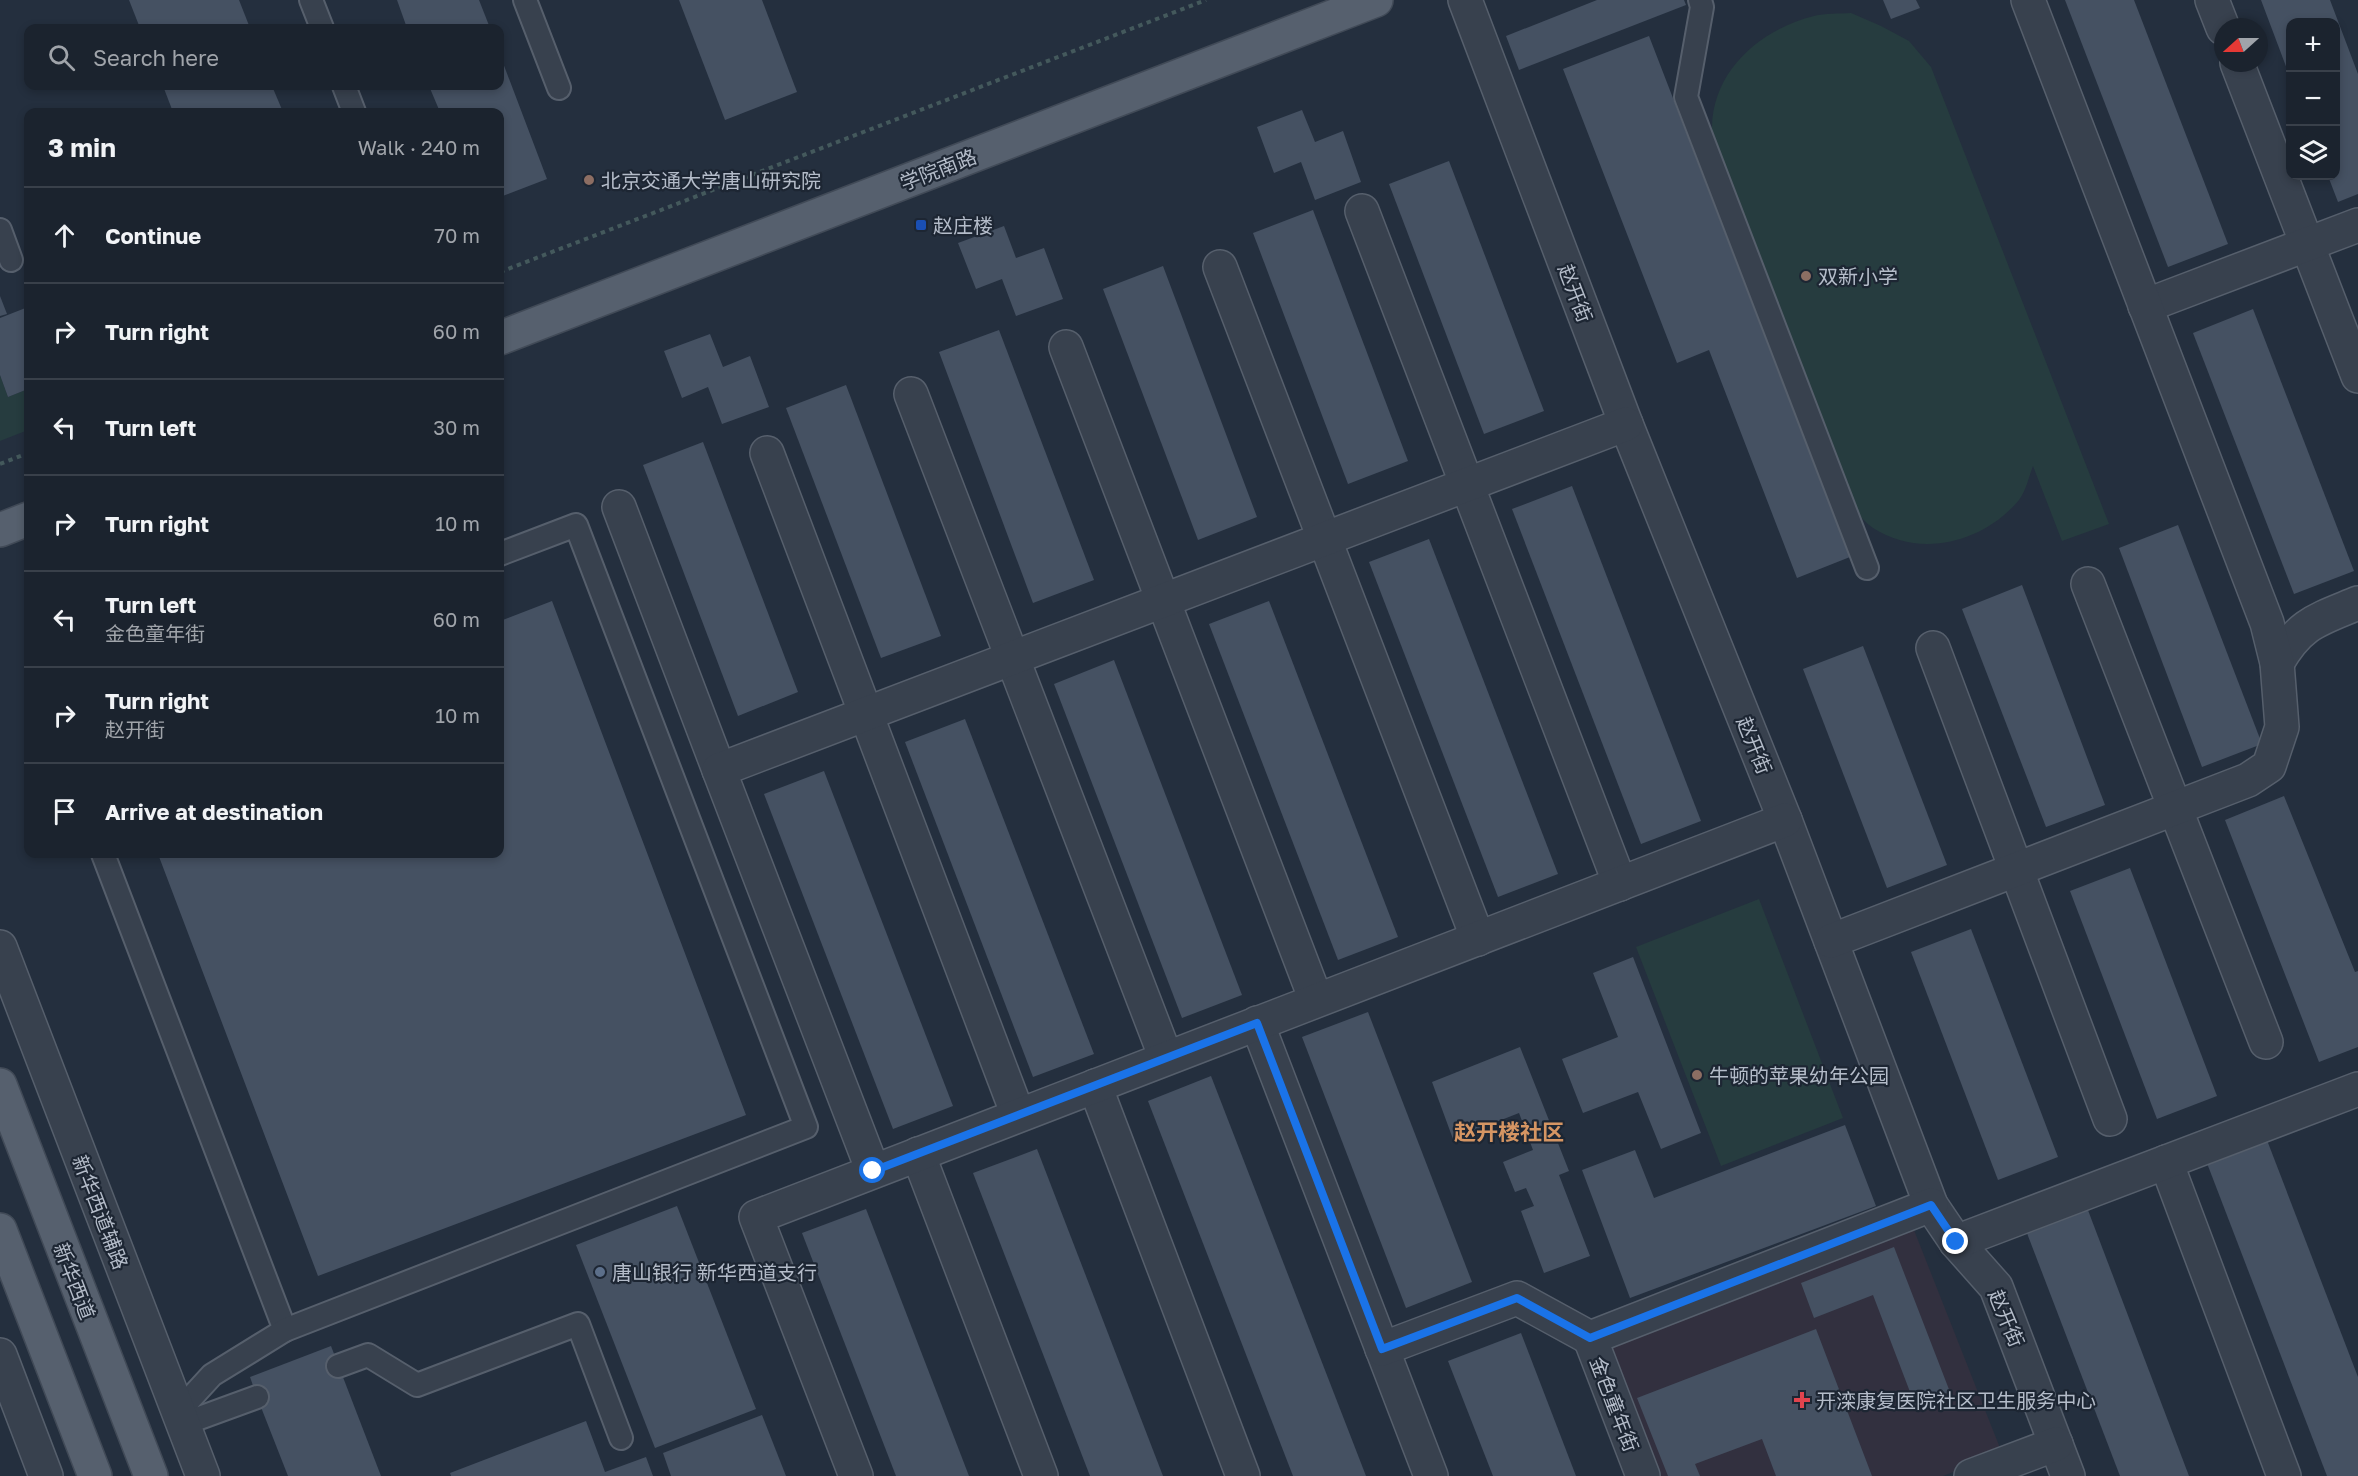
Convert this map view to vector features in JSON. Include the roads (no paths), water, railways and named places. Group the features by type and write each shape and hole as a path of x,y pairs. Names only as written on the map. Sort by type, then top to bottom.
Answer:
{"main road":[{"name":"学院南路","path":"504,336 1358,3"},
{"path":"0,530 24,521"},
{"name":"新华西道","path":"0,1085 151,1476"},
{"path":"0,1230 95,1476"}],"street":[{"name":"赵开街","path":"1464,0 1626,424 1785,820 1931,1205 1956,1242 1996,1287 2068,1476"},
{"path":"1831,941 2248,780 2269,766 2282,727 2277,663 2267,623 2028,0"},
{"path":"2212,0 2219,18"},
{"path":"2240,72 2358,376"},
{"path":"1362,211 1620,884"},
{"path":"2145,306 2358,225"},
{"path":"1220,267 1478,939"},
{"path":"1065,347 1316,1000"},
{"path":"911,394 1166,1059"},
{"path":"719,770 1626,424"},
{"path":"767,453 1018,1115"},
{"path":"619,507 873,1171"},
{"path":"2088,584 2266,1042"},
{"path":"2277,663 2289,642 2312,622 2358,603"},
{"path":"1933,648 2110,1119"},
{"path":"856,1476 756,1216 1785,820"},
{"name":"新华西道辅路","path":"0,947 203,1476"},
{"path":"1257,1023 1431,1476"},
{"path":"1095,1086 1243,1476"},
{"path":"1956,1242 2357,1091"},
{"path":"918,1154 1041,1476"},
{"path":"2166,1162 2284,1476"},
{"name":"金色童年街","path":"1643,1476 1590,1338 1931,1205"},
{"path":"1382,1349 1517,1298 1590,1338"},
{"path":"0,1355 46,1476"},
{"path":"1971,1476 2056,1444"}],"lane":[{"path":"311,0 320,24"},
{"path":"525,0 559,88"},
{"path":"1700,0 1702,7 1686,97 1867,568"},
{"path":"346,90 352,108"},
{"path":"0,230 11,260"},
{"path":"181,1418 212,1375 285,1330 806,1127 576,525 504,552"},
{"path":"105,858 285,1330"},
{"path":"338,1366 368,1355 417,1386 578,1324 621,1438"},
{"path":"181,1418 257,1396"}],"place":[{"name":"北京交通大学唐山研究院","path":"589,180"},
{"name":"赵庄楼","path":"921,225"},
{"name":"双新小学","path":"1806,276"},
{"name":"牛顿的苹果幼年公园","path":"1697,1075"},
{"name":"唐山银行 新华西道支行","path":"600,1272"},
{"name":"开滦康复医院社区卫生服务中心","path":"1802,1400"}],"district":[{"name":"赵开楼社区","path":"1509,1131"}]}
